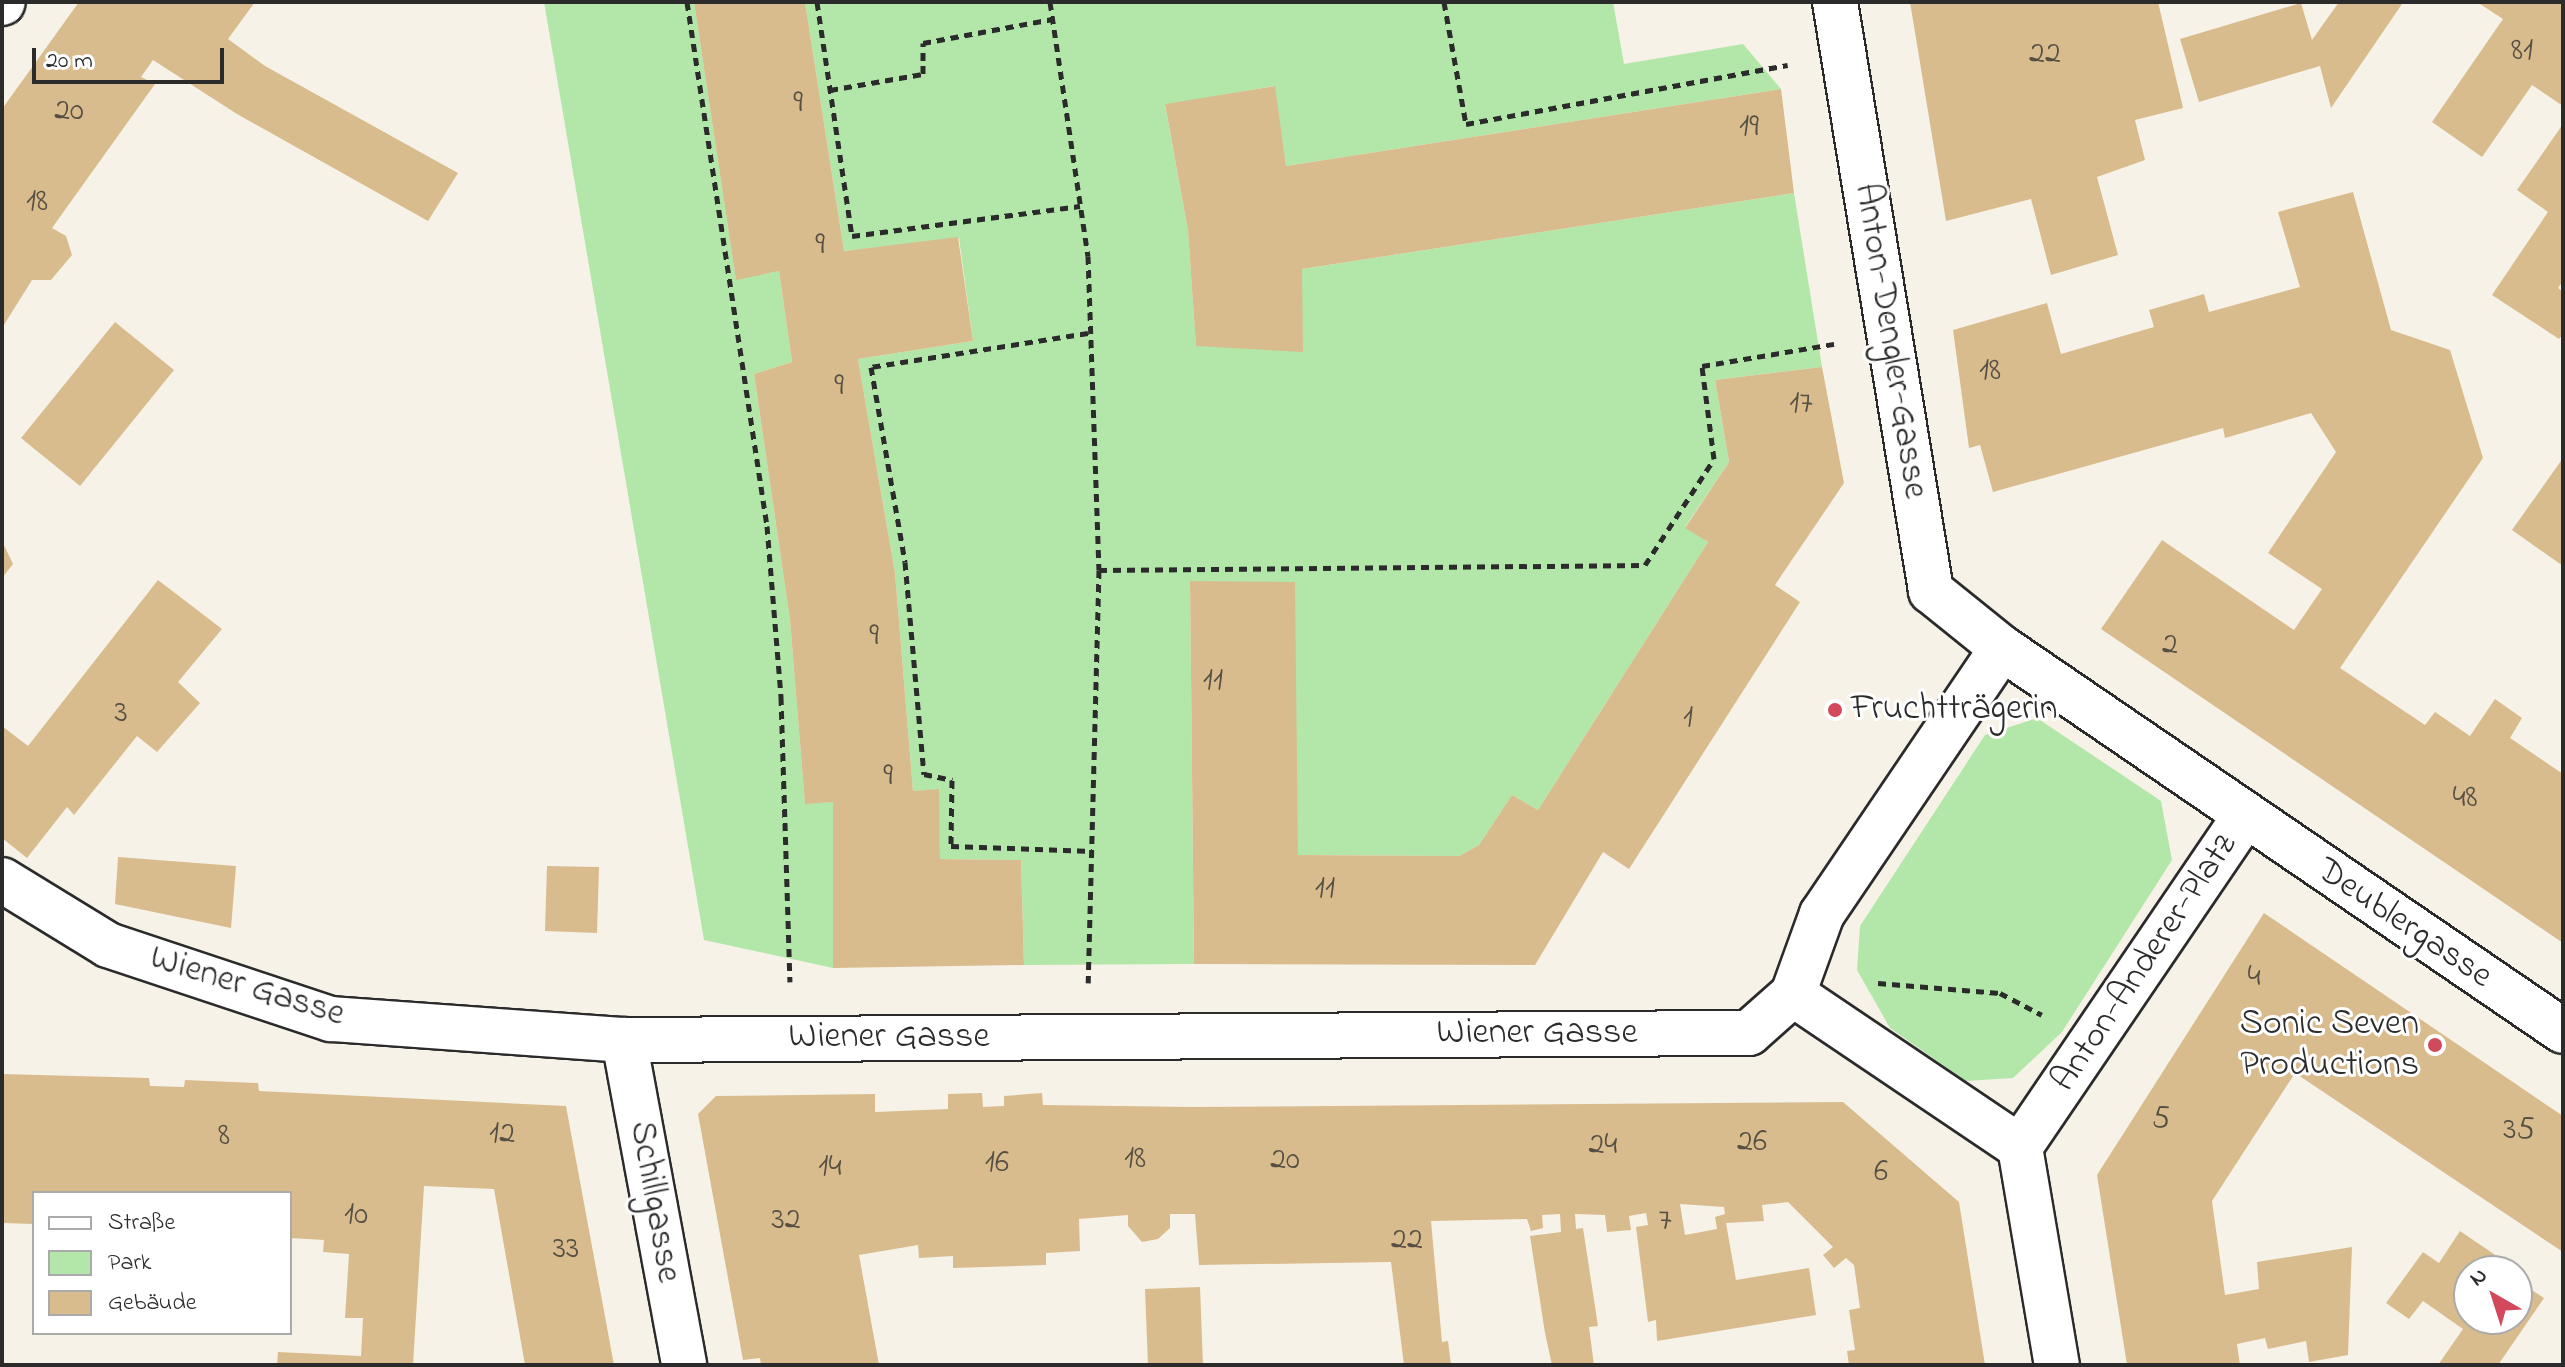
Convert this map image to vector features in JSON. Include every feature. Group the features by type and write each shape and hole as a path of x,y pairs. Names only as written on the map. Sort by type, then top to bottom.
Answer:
{"street":[{"name":"Anton-Dengler-Gasse","path":"1835,2 1931,591 2002,648"},
{"name":"Anton-Anderer-Platz","path":"2002,648 2245,816 2020,1147"},
{"path":"2002,648 1822,914 1793,994 2020,1147 2057,1365"},
{"name":"Deublergasse","path":"2245,816 2563,1031"},
{"name":"Wiener Gasse","path":"2,880 108,945 331,1019 624,1040 1749,1033 1793,994"},
{"name":"Schillgasse","path":"624,1040 684,1365"}],"path":[{"path":"687,2 767,526 781,697 792,1039"},
{"path":"817,2 852,236 1080,206"},
{"path":"1050,2 1088,256 1088,333 1099,570 1087,1036"},
{"path":"1444,2 1466,124 1844,55"},
{"path":"830,90 923,74 923,43 1053,19"},
{"path":"1088,333 871,367 905,562 924,774 952,780 951,846 1092,851"},
{"path":"1099,570 1645,565 1714,459 1702,366 1889,334"},
{"path":"1793,994 1882,982 2000,993 2049,1019 2087,1049"}],"green space":[{"path":"544,2 694,2 736,279 779,271 792,362 754,374 790,620 805,803 833,802 833,968 704,940"},
{"path":"805,2 1613,2 1624,64 1743,44 1781,89 1286,166 1274,86 1165,105 1188,231 1196,345 1302,351 1302,269 1794,193 1822,367 1715,380 1729,462 1685,527 1708,542 1538,810 1512,795 1479,845 1459,856 1298,855 1190,582 1194,964 1024,965 1021,860 940,859 938,790 913,791 895,573 858,359 973,341 959,238 844,251"},
{"path":"2037,718 2161,801 2172,860 2062,1032 2013,1078 1966,1081 1890,1028 1857,970 1860,926 1985,735"}],"building":[{"path":"79,2 255,2 228,39 265,66 458,173 428,221 237,114 153,60 141,77 155,84 52,228 66,236 72,255 51,280 32,280 2,328 2,109"},
{"path":"694,2 805,2 844,251 958,237 973,341 858,359 895,573 913,791 939,789 940,859 1021,860 1024,965 833,968 833,802 805,804 790,620 754,374 792,362 779,271 736,280"},
{"path":"1910,2 2158,2 2183,108 2135,120 2145,160 2097,177 2118,255 2051,275 2031,199 1946,221"},
{"path":"2339,2 2402,4 2331,108 2320,66 2199,102 2180,39 2301,3 2312,40"},
{"path":"2477,2 2563,2 2563,106 2532,85 2482,157 2432,122 2503,19"},
{"path":"1275,86 1286,166 1781,89 1794,193 1302,269 1303,352 1196,346 1188,231 1165,104"},
{"path":"2563,124 2563,281 2558,288 2563,292 2563,334 2559,339 2492,295 2548,212 2517,190"},
{"path":"2353,192 2391,330 2450,350 2483,458 2340,668 2425,725 2435,712 2470,736 2495,699 2522,718 2510,738 2563,774 2563,943 2101,629 2162,540 2294,630 2322,589 2268,553 2336,452 2311,413 2225,438 2223,428 1993,492 1980,445 1969,448 1953,330 2047,303 2061,354 2154,327 2149,310 2204,294 2209,312 2300,287 2278,212"},
{"path":"115,322 174,370 80,486 21,438"},
{"path":"1822,367 1844,483 1775,585 1800,602 1629,869 1603,852 1535,965 1194,964 1190,581 1295,582 1298,855 1459,856 1479,845 1512,795 1538,810 1708,542 1685,528 1729,462 1715,380"},
{"path":"2563,458 2563,566 2512,530"},
{"path":"2,541 13,564 2,578"},
{"path":"158,580 222,629 178,682 200,703 157,752 137,736 74,815 67,807 27,858 2,838 2,726 28,746"},
{"path":"118,857 236,866 231,928 115,904"},
{"path":"547,866 599,867 597,933 545,931"},
{"path":"2264,913 2563,1116 2563,1252 2295,1073 2212,1201 2225,1295 2259,1289 2257,1262 2352,1247 2348,1355 2309,1362 2306,1341 2268,1349 2265,1338 2237,1344 2240,1365 2127,1365 2097,1175"},
{"path":"2,1074 149,1078 150,1086 184,1087 185,1080 258,1083 259,1091 566,1106 614,1365 525,1365 494,1189 424,1186 413,1365 277,1365 278,1352 361,1356 363,1318 345,1318 349,1254 323,1252 324,1240 292,1238 292,1191 32,1191 32,1224 2,1223"},
{"path":"982,1093 983,1107 1004,1106 1004,1096 1042,1093 1043,1105 1194,1107 1843,1102 1959,1202 1985,1365 1849,1365 1847,1351 1855,1350 1849,1310 1860,1308 1854,1265 1846,1258 1834,1268 1823,1255 1833,1247 1788,1202 1762,1205 1764,1221 1726,1223 1736,1280 1809,1268 1816,1315 1657,1341 1656,1320 1648,1322 1636,1227 1648,1225 1646,1213 1629,1216 1631,1230 1607,1232 1605,1215 1575,1214 1576,1229 1583,1228 1598,1326 1589,1327 1594,1365 1552,1365 1530,1236 1561,1232 1560,1214 1542,1215 1543,1228 1531,1231 1527,1219 1431,1221 1442,1342 1448,1341 1451,1365 1404,1365 1391,1262 1199,1265 1195,1214 1170,1214 1170,1228 1158,1239 1142,1242 1128,1226 1128,1215 1079,1219 1080,1251 1046,1253 1046,1265 953,1268 953,1256 919,1258 918,1245 859,1255 879,1365 761,1365 760,1358 743,1360 698,1114 716,1096 875,1094 875,1112 948,1109 948,1094","holes":["1680,1204 1724,1207 1725,1214 1715,1217 1717,1229 1685,1235"]},
{"path":"2460,1231 2495,1255 2453,1255 2453,1322 2423,1301 2409,1319 2386,1303 2423,1252 2439,1263"},
{"path":"1200,1287 1203,1365 1148,1365 1145,1289"},
{"path":"2533,1291 2544,1298 2533,1314"},
{"path":"2459,1335 2519,1335 2498,1365 2438,1365"}],"place":[{"name":"Fruchtträgerin","path":"1835,710"},
{"name":"Sonic Seven Productions","path":"2435,1045"}]}
